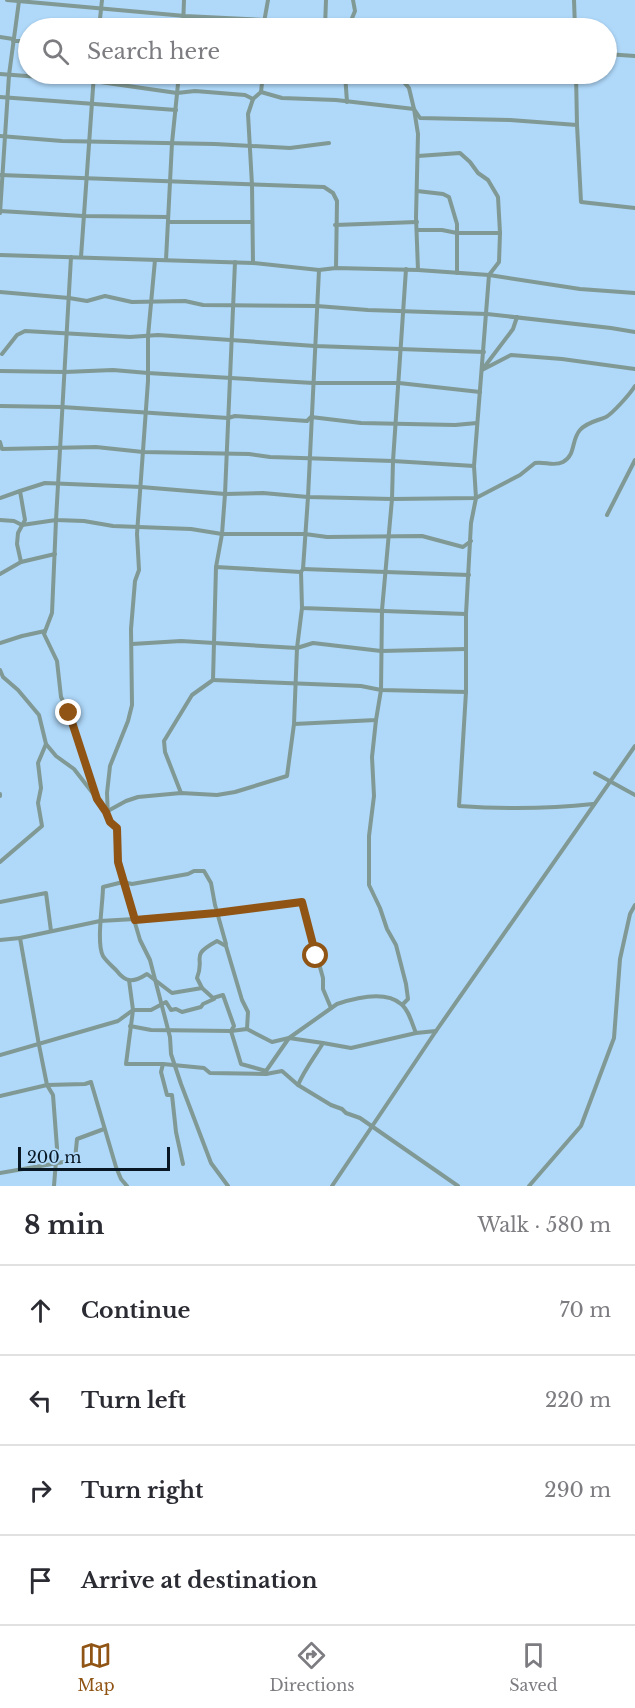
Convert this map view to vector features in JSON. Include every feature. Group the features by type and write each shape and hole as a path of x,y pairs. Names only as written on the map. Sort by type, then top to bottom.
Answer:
{"street":[{"path":"7,0 224,18"},
{"path":"100,18 102,0"},
{"path":"184,0 185,16"},
{"path":"264,18 268,0"},
{"path":"325,18 326,0"},
{"path":"352,18 355,11 353,0"},
{"path":"574,0 574,18"},
{"path":"19,1 9,75 0,212 252,222"},
{"path":"0,37 18,40"},
{"path":"617,55 635,56"},
{"path":"0,74 18,76"},
{"path":"81,257 93,84"},
{"path":"114,84 177,93 195,91 244,95 253,99"},
{"path":"166,260 172,143 178,84"},
{"path":"253,263 248,114 253,99 261,92 262,84"},
{"path":"346,84 347,102"},
{"path":"406,84 409,88 418,134 418,270"},
{"path":"576,84 581,202 635,208"},
{"path":"261,92 282,98 414,109"},
{"path":"0,97 176,110"},
{"path":"414,109 420,118 510,120 577,125"},
{"path":"0,136 290,148 329,143"},
{"path":"418,156 460,153 478,173 488,180 498,197 499,262 489,275 474,466 476,498 472,516 466,614 466,692 459,806 565,807 594,804"},
{"path":"1,176 324,188 333,193 337,201 336,268"},
{"path":"417,191 443,194 449,197 457,224 457,273"},
{"path":"335,225 417,222"},
{"path":"417,230 500,233"},
{"path":"0,255 236,262 319,270 336,268 406,269 489,275 580,289 635,293"},
{"path":"71,257 52,613 45,637 57,661 61,697 69,713 97,799"},
{"path":"106,812 110,766 132,705 131,629 135,580 139,570 138,526 146,413 148,336 155,260"},
{"path":"213,680 216,567 222,534 225,494 236,262"},
{"path":"403,1005 408,999 396,945 369,885 369,836 374,796 372,757 381,690 382,610 387,573 406,269"},
{"path":"106,812 138,797 182,793 226,794 287,776 294,724 297,648 302,609 302,571 308,497 319,270"},
{"path":"0,292 87,301 105,296 132,302 185,301 203,305 317,306 518,316 635,332"},
{"path":"482,370 513,329 518,316"},
{"path":"2,354 21,332 484,352"},
{"path":"482,370 511,355 635,369"},
{"path":"0,370 65,372 113,370 313,383 399,383 480,392"},
{"path":"0,498 45,483 308,497 476,498 520,475 535,463 564,462 572,454 579,430 594,420 608,416 629,397 635,387"},
{"path":"0,406 62,407 307,421 311,417 361,423 455,425 477,423"},
{"path":"0,442 2,449 96,447 143,452 474,466"},
{"path":"607,515 635,460"},
{"path":"20,491 25,520 18,533 17,544 21,562"},
{"path":"0,520 14,521 22,525 56,520 84,521 113,526 191,529 222,534 305,534 327,537 422,536 463,547 471,541"},
{"path":"0,574 21,562 55,554"},
{"path":"216,567 469,575"},
{"path":"302,609 466,614"},
{"path":"0,643 45,631"},
{"path":"132,644 181,641 281,645 297,648 313,643 381,651 466,649"},
{"path":"0,670 3,677 18,690 39,715 46,744 56,756 74,769 106,812 110,822 117,828 118,862 123,882 155,980 192,1119 211,1162 228,1186"},
{"path":"182,793 165,752 164,741 192,695 213,680 362,686 381,690 466,692"},
{"path":"294,724 376,720"},
{"path":"0,862 42,826 38,803 41,788 38,763 46,744"},
{"path":"332,1186 436,1031 635,746"},
{"path":"594,773 635,795"},
{"path":"202,988 172,993 147,974 140,978 122,979 102,955 100,921 103,887 123,882 132,884 194,871 204,872 211,883 216,913 242,1000 248,1012 247,1029"},
{"path":"0,902 46,893 51,931"},
{"path":"0,940 100,921 216,913 302,902 323,989 331,1008"},
{"path":"529,1186 581,1126 614,1038 620,959 630,914 635,905"},
{"path":"20,938 47,1085 53,1095 57,1163 54,1186"},
{"path":"224,995 213,998 202,988 197,978 200,970 198,964 200,952 217,941 226,945"},
{"path":"129,980 133,1010 126,1064 176,1065 204,1068 210,1073 282,1071 298,1085 372,1127 458,1186"},
{"path":"0,1055 118,1022 133,1010 151,1010 166,1002 171,1010 182,1012 201,1007 224,995"},
{"path":"224,995 234,1026 231,1031 241,1064 266,1073"},
{"path":"266,1073 289,1038 331,1008 345,1001 380,996 391,998 403,1005 416,1033"},
{"path":"130,1026 151,1030 231,1031 247,1029 272,1042 289,1038 351,1048 416,1033 436,1031"},
{"path":"298,1085 306,1066 312,1061 322,1043"},
{"path":"163,1064 166,1095 172,1095 176,1132 183,1164"},
{"path":"0,1096 47,1085 92,1082 104,1129 121,1179 128,1186"},
{"path":"0,1173 75,1160 77,1139 104,1129"}],"route":[{"path":"69,713 97,799 110,822 117,828 118,862 135,920 302,902 316,956"}]}
